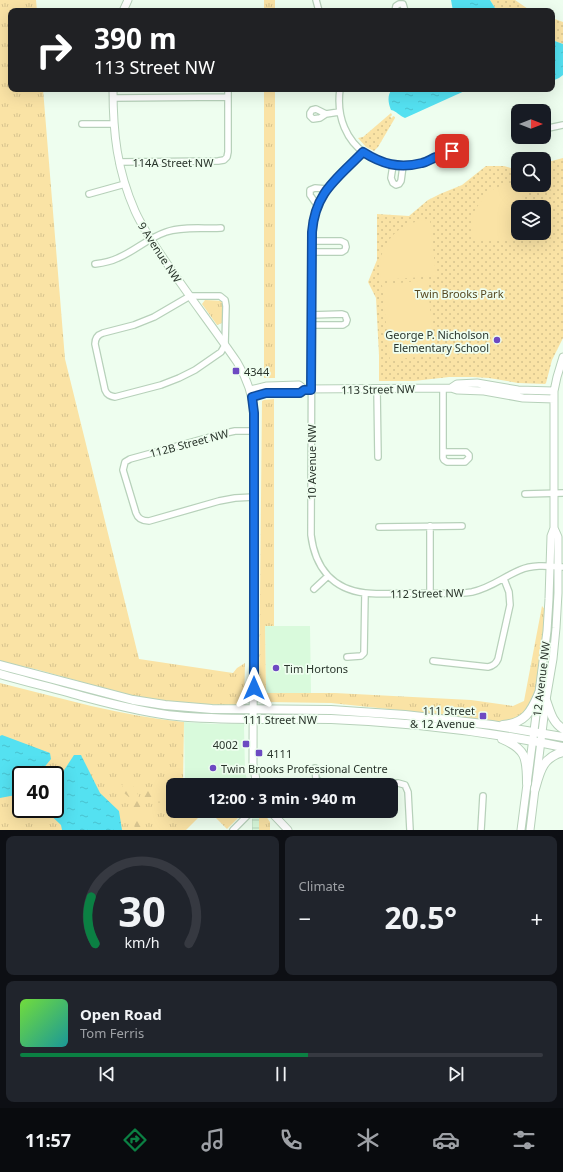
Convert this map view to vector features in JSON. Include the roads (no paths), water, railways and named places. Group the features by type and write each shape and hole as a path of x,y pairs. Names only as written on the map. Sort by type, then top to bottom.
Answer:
{"main road":[{"name":"111 Street NW","path":"0,665 133,700 181,707 370,712 492,725 563,737"},
{"name":"111 Street NW","path":"0,674 132,709 178,716 211,719 333,719 380,722 492,734 537,741 563,747"},
{"path":"492,725 510,724 524,718 533,708 539,693"},
{"path":"546,700 550,713 556,723 563,729"},
{"path":"492,734 512,743 520,751 527,764 527,782"},
{"path":"535,789 542,766 551,756 563,752"}],"street":[{"path":"396,8 396,6 400,4 404,6 404,8"},
{"name":"9 Avenue NW","path":"113,92 114,124 119,162 135,211 150,239 226,345 241,370 251,393 254,431 253,718 254,768 256,778"},
{"path":"113,98 228,97 228,92"},
{"path":"340,92 340,112 345,128 349,136 363,152 377,160 393,165 403,166 422,163 437,157"},
{"name":"114A Street NW","path":"119,162 218,162 225,159 228,152 228,97"},
{"path":"326,114 340,112"},
{"path":"82,124 114,124"},
{"path":"551,128 563,125"},
{"name":"10 Avenue NW","path":"328,576 321,568 315,555 311,535 308,390 311,325 312,226 317,206 327,189 333,181 363,152"},
{"path":"393,165 391,178 393,183 396,185 400,184 403,166"},
{"path":"89,194 125,184"},
{"path":"317,206 310,195 310,190 315,188 327,189"},
{"path":"94,264 105,263 119,258 150,239 165,232 178,229 221,228"},
{"path":"311,242 341,241 346,244 346,247 342,252 311,252"},
{"path":"190,296 220,296 225,300 226,345 221,352 179,378 161,385 115,397 109,396 105,390 95,344 96,337 100,334 134,325 154,317 190,296"},
{"path":"311,315 342,314 345,315 347,320 343,325 311,325"},
{"name":"12 Avenue NW","path":"530,830 535,789 539,693 547,631 551,536 554,528 554,395 557,377 563,357"},
{"name":"113 Street NW","path":"251,393 267,386 299,385 308,390 451,388 457,390 484,391 523,398 554,395"},
{"path":"443,388 443,452"},
{"path":"378,389 378,457"},
{"name":"112B Street NW","path":"254,431 235,431 221,434 130,459 125,462 123,467 136,513 138,518 141,520 149,521 225,499 254,497"},
{"path":"525,494 563,493"},
{"path":"430,526 430,594"},
{"path":"379,527 462,526"},
{"name":"12 Avenue NW","path":"538,732 546,700 553,659 561,567 558,537 554,528"},
{"name":"112 Street NW","path":"328,576 347,588 365,593 463,593 476,592 488,588 524,568 535,566 561,567"},
{"path":"314,590 328,576"},
{"path":"433,661 488,667 494,665 498,658 510,605 510,596 504,579"},
{"path":"347,657 362,656 364,653 365,593"},
{"name":"12 Avenue NW","path":"521,830 527,782 537,741"},
{"path":"315,768 316,779 320,782 403,784 407,787 409,794 410,830"},
{"path":"481,830 483,796"},
{"path":"233,830 245,818"},
{"path":"277,818 288,830"}],"water":[{"path":"451,0 490,0 495,8 452,8"},
{"path":"555,41 563,44 563,75 555,80"},
{"path":"390,92 462,92 405,118 391,110 388,99"},
{"path":"2,735 50,753 51,759 45,766 12,766 12,796 0,798 0,736"},
{"path":"74,755 81,755 100,793 119,811 122,830 62,830 61,825 54,818 64,818 64,770"}],"place":[{"name":"George P. Nicholson Elementary School","path":"497,340"},
{"name":"4344","path":"236,371"},
{"name":"Tim Hortons","path":"276,668"},
{"name":"111 Street & 12 Avenue","path":"483,716"},
{"name":"4002","path":"246,744"},
{"name":"4111","path":"259,753"},
{"name":"Twin Brooks Professional Centre","path":"213,768"}],"park label":[{"name":"Twin Brooks Park","path":"459,293"}]}
